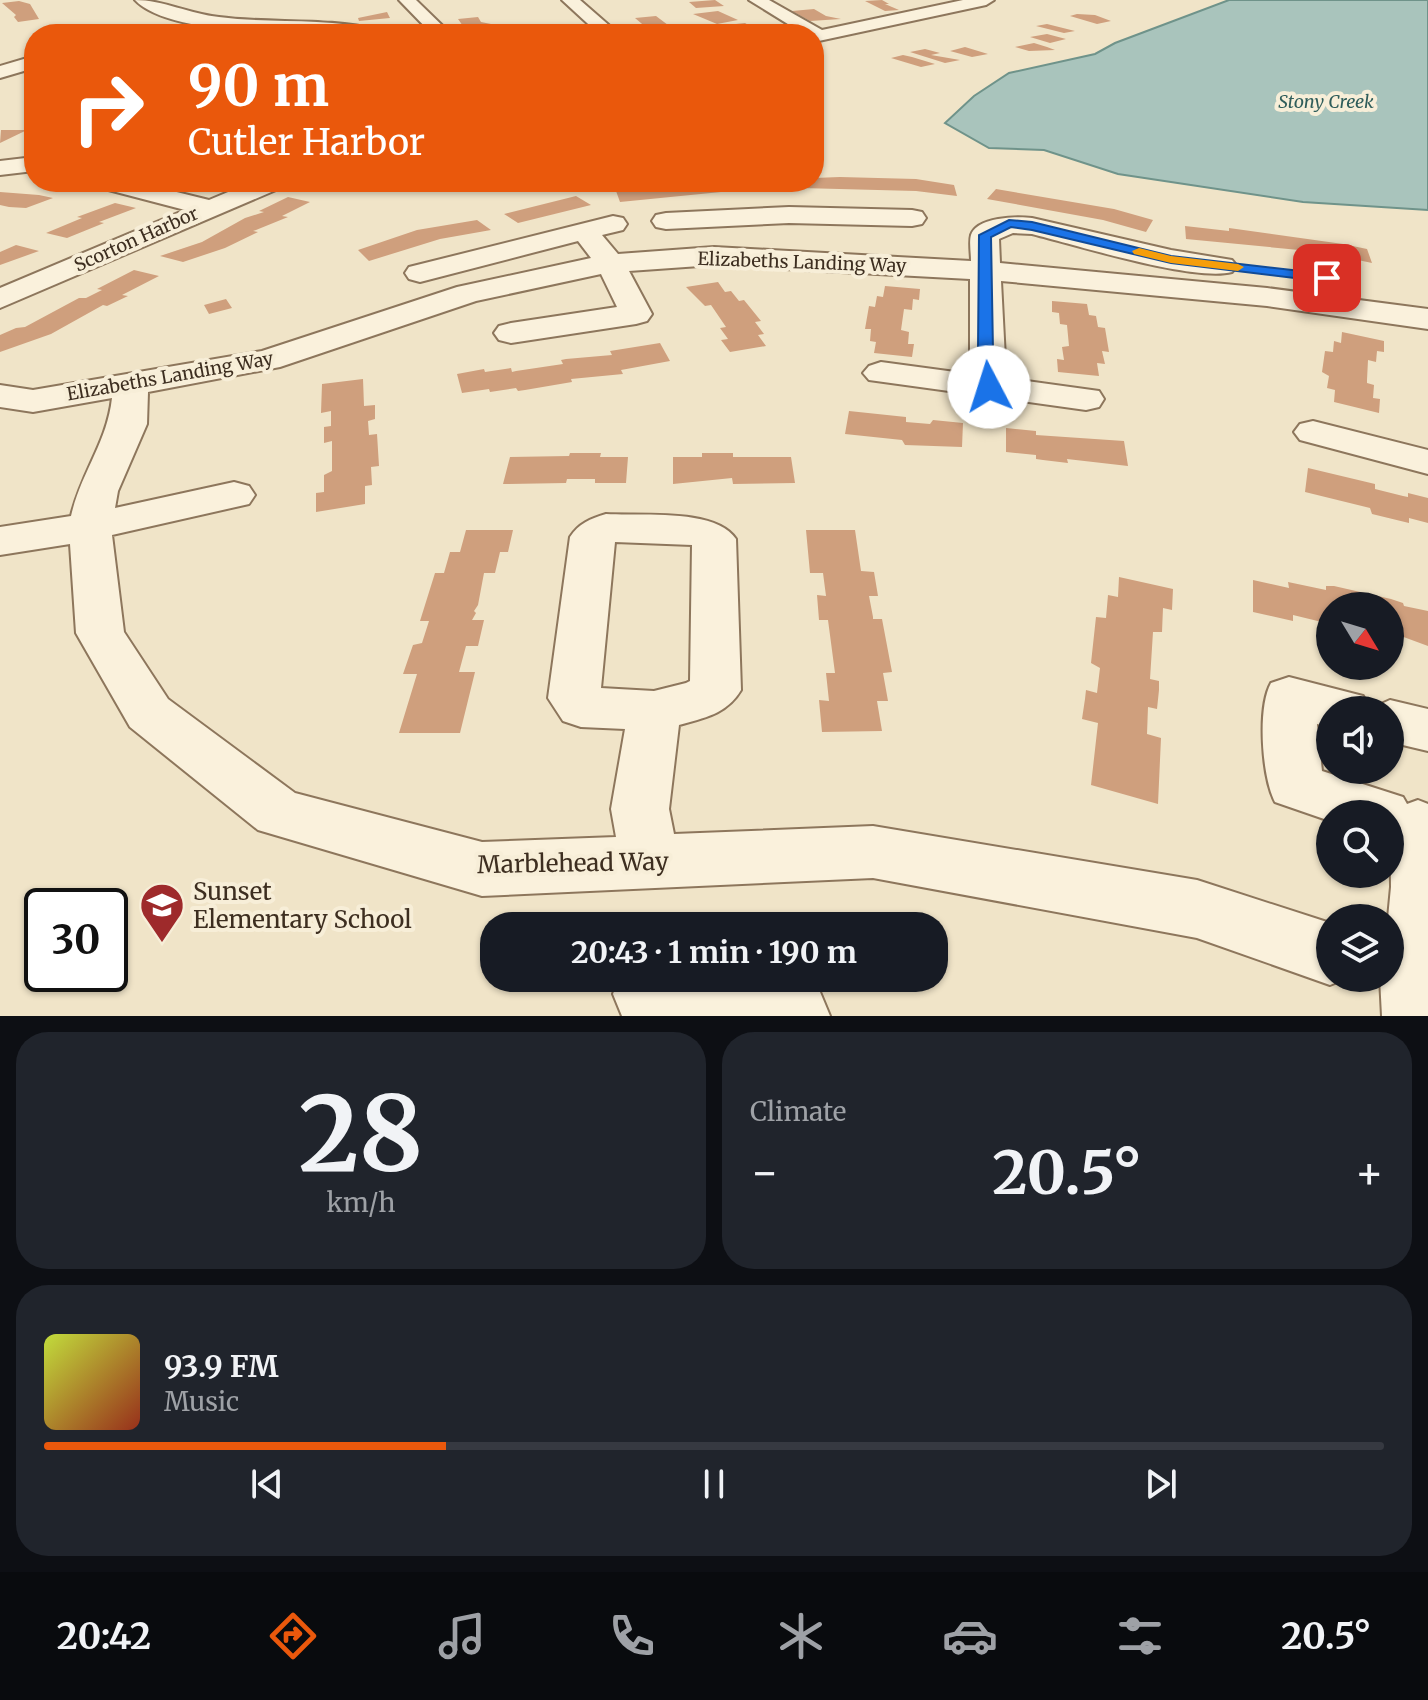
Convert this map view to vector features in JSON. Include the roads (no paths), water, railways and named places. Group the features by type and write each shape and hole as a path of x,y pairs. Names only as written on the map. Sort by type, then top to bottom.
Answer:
{"street":[{"path":"407,0 432,24"},
{"path":"570,0 598,24"},
{"path":"757,0 796,24"},
{"path":"824,35 986,0"},
{"path":"148,4 213,2"},
{"path":"148,4 186,19 248,24"},
{"path":"0,74 24,66"},
{"path":"0,74 24,78"},
{"path":"0,168 24,165"},
{"path":"145,192 208,208"},
{"name":"Scorton Harbor","path":"0,299 249,192"},
{"path":"666,221 730,214 796,213 912,218"},
{"path":"796,213 804,259"},
{"path":"420,273 614,223"},
{"path":"989,387 985,235 1009,224 1032,226 1171,259 1359,282"},
{"path":"511,333 636,314 610,263 584,231"},
{"name":"Elizabeths Landing Way","path":"0,396 33,401 268,360 468,294 610,263 714,256 986,271 1267,297 1428,319"},
{"path":"881,373 1086,399"},
{"name":"Marblehead Way","path":"131,384 128,424 97,491 90,527 100,633 149,713 278,813 482,869 873,852 1197,909 1316,949"},
{"path":"1313,432 1428,462"},
{"path":"0,541 90,527 234,495"},
{"path":"1316,703 1289,697 1295,786 1405,821 1422,887 1412,991"},
{"path":"650,862 640,809 654,711"},
{"path":"1404,724 1428,730"},
{"path":"646,994 796,1016"}],"water":[{"name":"Stony Creek","path":"1229,0 1428,0 1428,210 1303,202 1118,174 1044,150 989,148 945,123 974,96 1009,73 1095,54 1115,43"}],"place":[{"name":"Sunset Elementary School","path":"162,944"}]}
